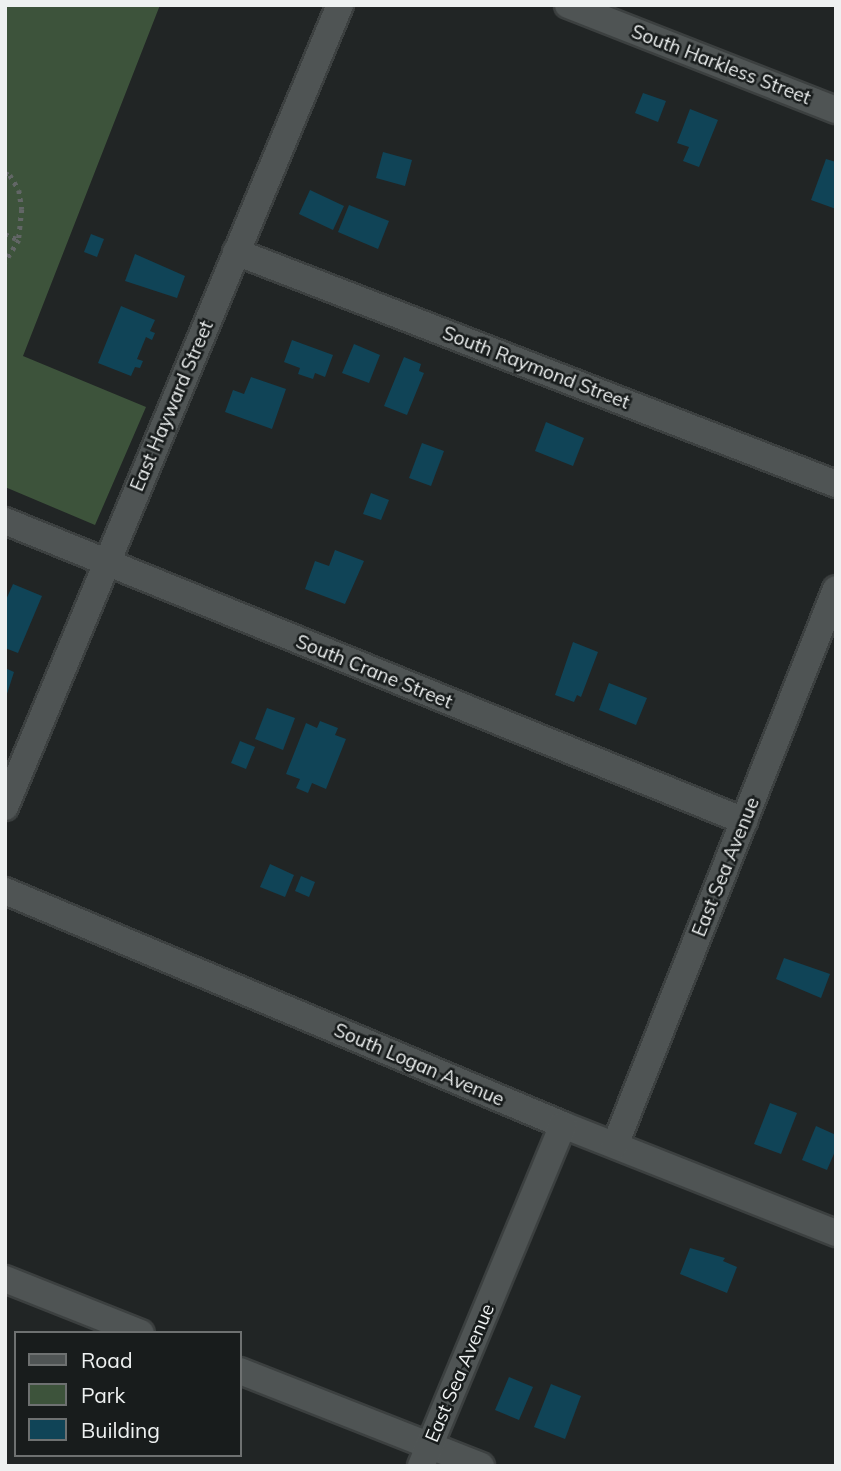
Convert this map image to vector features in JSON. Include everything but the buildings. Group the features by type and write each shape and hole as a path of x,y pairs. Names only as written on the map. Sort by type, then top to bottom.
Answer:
{"street":[{"name":"East Hayward Street","path":"5,807 340,5"},
{"name":"South Harkless Street","path":"568,5 836,110"},
{"name":"South Raymond Street","path":"236,252 836,484"},
{"name":"South Crane Street","path":"5,521 744,821"},
{"name":"East Sea Avenue","path":"615,1145 836,589"},
{"name":"South Logan Avenue","path":"5,891 563,1125 836,1233"},
{"name":"East Sea Avenue","path":"425,1456 563,1125"},
{"path":"5,1279 136,1331"},
{"path":"242,1372 425,1456 481,1466"}],"path":[{"path":"5,173 10,175 19,190 22,209 19,240 5,261"},
{"path":"5,234 19,240"}],"green space":[{"path":"5,5 160,5 23,356 146,407 95,525 5,487"}]}
